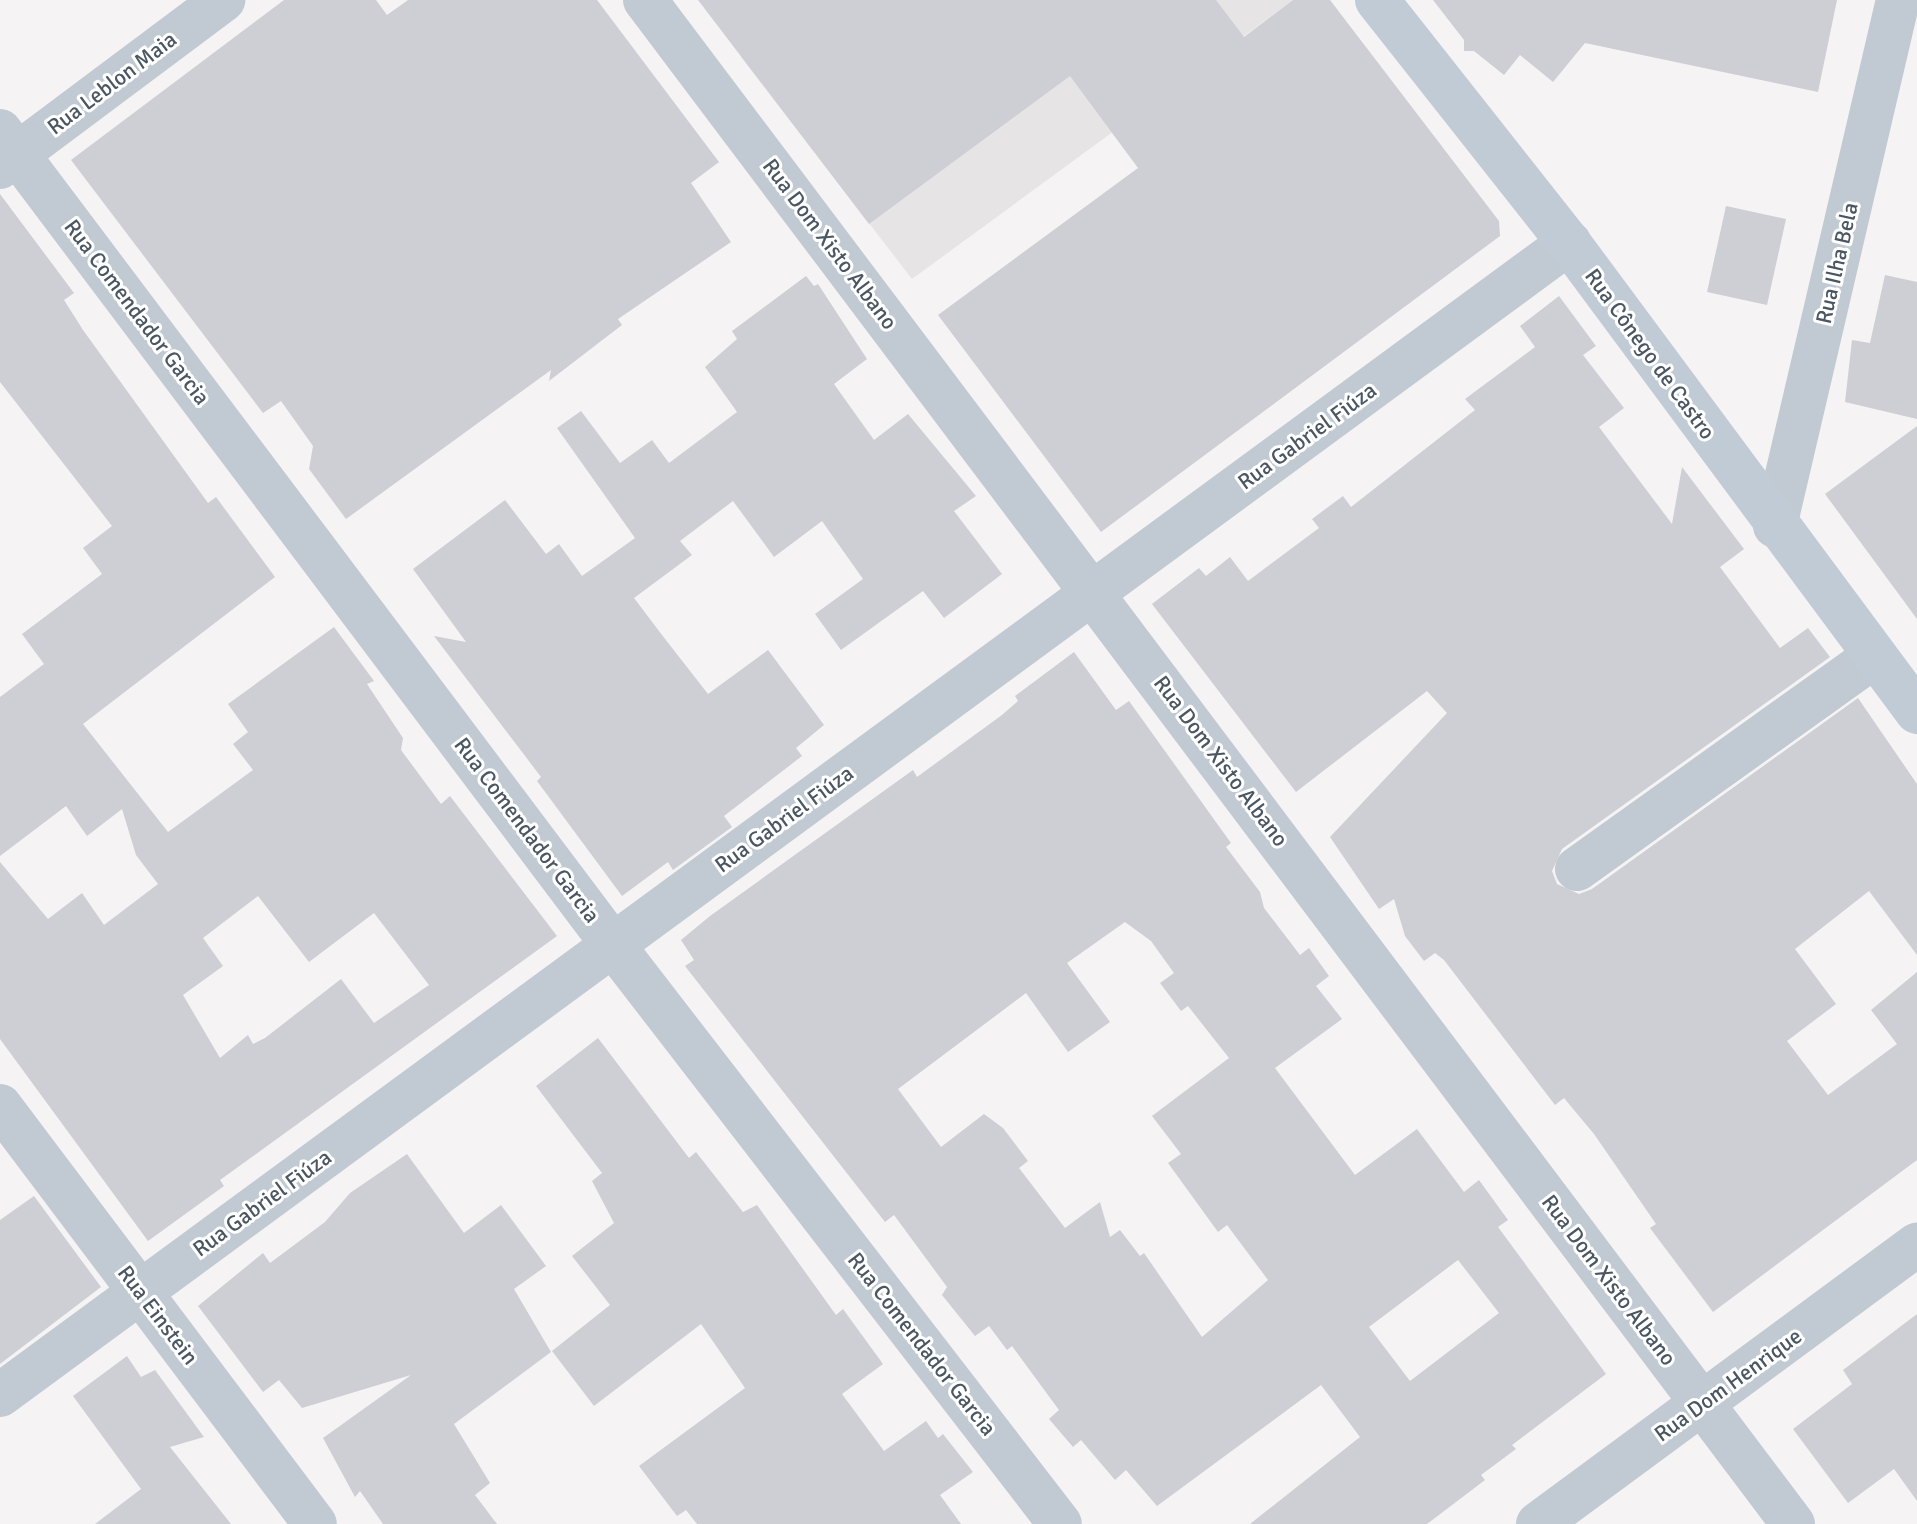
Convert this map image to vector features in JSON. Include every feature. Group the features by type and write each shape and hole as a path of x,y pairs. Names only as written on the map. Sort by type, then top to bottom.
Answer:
{"main road":[{"name":"Rua Cônego de Castro","path":"1377,0 1569,243 1775,526 1917,712"}],"street":[{"name":"Rua Leblon Maia","path":"6,150 223,0"},
{"name":"Rua Dom Xisto Albano","path":"645,0 1095,591 1793,1524"},
{"name":"Rua Ilha Bela","path":"1775,526 1898,0"},
{"name":"Rua Comendador Garcia","path":"6,150 1060,1524"},
{"name":"Rua Gabriel Fiúza","path":"0,1395 1569,243"},
{"path":"1577,869 1874,656"},
{"name":"Rua Einstein","path":"0,1106 315,1524"},
{"name":"Rua Dom Henrique","path":"1538,1524 1917,1245"}],"shaded area":[{"path":"820,0 1293,0 912,279 741,57"}],"building":[{"path":"284,0 376,0 387,15 408,0 597,0 719,162 691,183 731,242 618,319 622,325 549,381 551,370 346,519 309,469 313,446 281,401 263,413 71,160"},
{"path":"698,0 1216,0 1244,37 1293,0 1330,0 1499,221 1500,236 1101,532 938,315 1138,168 1070,76 869,224"},
{"path":"1433,0 1837,0 1818,92 1585,43 1553,82 1520,55 1504,75 1474,51 1464,51 1464,40"},
{"path":"0,194 74,293 64,300 83,330 208,503 216,497 275,577 83,724 168,832 253,770 233,744 248,732 228,704 334,627 374,681 367,684 403,738 401,750 441,804 450,796 557,936 220,1180 224,1186 148,1241 0,1039 0,862 48,919 82,893 104,925 158,884 136,855 122,809 87,836 66,806 0,856 0,697 44,664 22,634 102,574 83,548 112,526 0,382","holes":["258,896 309,962 374,913 429,985 374,1023 341,979 265,1038 253,1044 248,1035 220,1058 183,995 223,966 203,938"]},
{"path":"1726,206 1786,219 1767,305 1707,292"},
{"path":"1885,275 1917,282 1917,419 1845,402 1852,340 1870,343"},
{"path":"806,276 814,286 818,284 867,359 834,384 874,440 908,414 976,496 954,511 1002,574 944,618 923,591 841,650 815,614 863,579 822,521 774,557 733,501 680,541 692,555 634,598 708,694 768,650 824,725 796,748 802,756 724,816 732,827 673,870 668,862 622,896 537,781 541,777 434,636 466,642 413,569 505,500 546,554 559,544 582,576 635,538 557,428 581,411 620,463 652,440 669,463 737,412 705,367 737,339 732,331"},
{"path":"1559,296 1596,346 1583,355 1624,408 1599,427 1672,524 1682,467 1744,549 1720,567 1780,648 1808,628 1830,657 1562,849 1552,871 1557,884 1579,894 1592,889 1858,698 1917,784 1917,955 1869,891 1795,949 1836,1004 1787,1041 1828,1095 1897,1044 1871,1010 1917,972 1917,1160 1713,1312 1650,1228 1656,1224 1594,1134 1564,1098 1555,1105 1444,960 1435,953 1424,961 1405,936 1394,899 1379,909 1330,837 1447,713 1427,691 1296,792 1152,604 1199,568 1206,576 1230,557 1248,581 1319,528 1312,519 1343,496 1351,507 1475,410 1465,399 1535,347 1520,326"},
{"path":"1917,426 1917,619 1825,494"},
{"path":"1074,652 1116,710 1129,701 1231,843 1226,847 1260,892 1264,908 1300,955 1309,948 1329,976 1316,986 1342,1019 1275,1068 1355,1175 1417,1129 1464,1192 1479,1180 1508,1220 1498,1227 1606,1374 1512,1445 1516,1449 1481,1475 1485,1480 1427,1524 1250,1524 1360,1437 1321,1385 1157,1506 1126,1470 1115,1480 1081,1440 1073,1447 1049,1419 1059,1410 1012,1346 1007,1350 989,1326 975,1336 942,1295 947,1287 894,1215 885,1222 685,966 694,960 681,940 710,916 913,770 917,777 1002,715 1018,701 1015,696","holes":["1125,922 1151,941 1174,973 1160,983 1181,1011 1188,1006 1229,1058 1152,1116 1181,1154 1168,1163 1218,1232 1227,1225 1268,1280 1202,1337 1144,1253 1140,1256 1120,1230 1110,1237 1100,1202 1065,1228 1019,1168 1028,1161 1003,1128 984,1114 941,1147 898,1089 1026,993 1068,1052 1110,1022 1067,963","1458,1260 1499,1313 1410,1381 1369,1327"]},
{"path":"598,1038 689,1158 696,1152 743,1212 757,1205 836,1315 843,1309 883,1364 842,1394 884,1451 926,1421 938,1438 943,1434 973,1472 940,1495 961,1524 697,1524 686,1510 677,1516 639,1466 745,1388 701,1324 594,1406 552,1351 610,1305 572,1256 614,1223 592,1181 602,1173 536,1086"},
{"path":"407,1154 464,1233 501,1205 546,1266 514,1289 551,1352 454,1424 490,1483 475,1495 497,1524 383,1524 360,1491 355,1497 323,1438 411,1375 302,1408 279,1380 263,1392 198,1306 263,1253 270,1263 325,1222 350,1193"},
{"path":"34,1196 101,1287 0,1364 0,1220"},
{"path":"1917,1314 1917,1501 1894,1469 1848,1503 1793,1429 1852,1384 1843,1370"},
{"path":"127,1356 141,1377 155,1370 204,1437 170,1447 231,1524 95,1524 141,1489 73,1396"}]}
